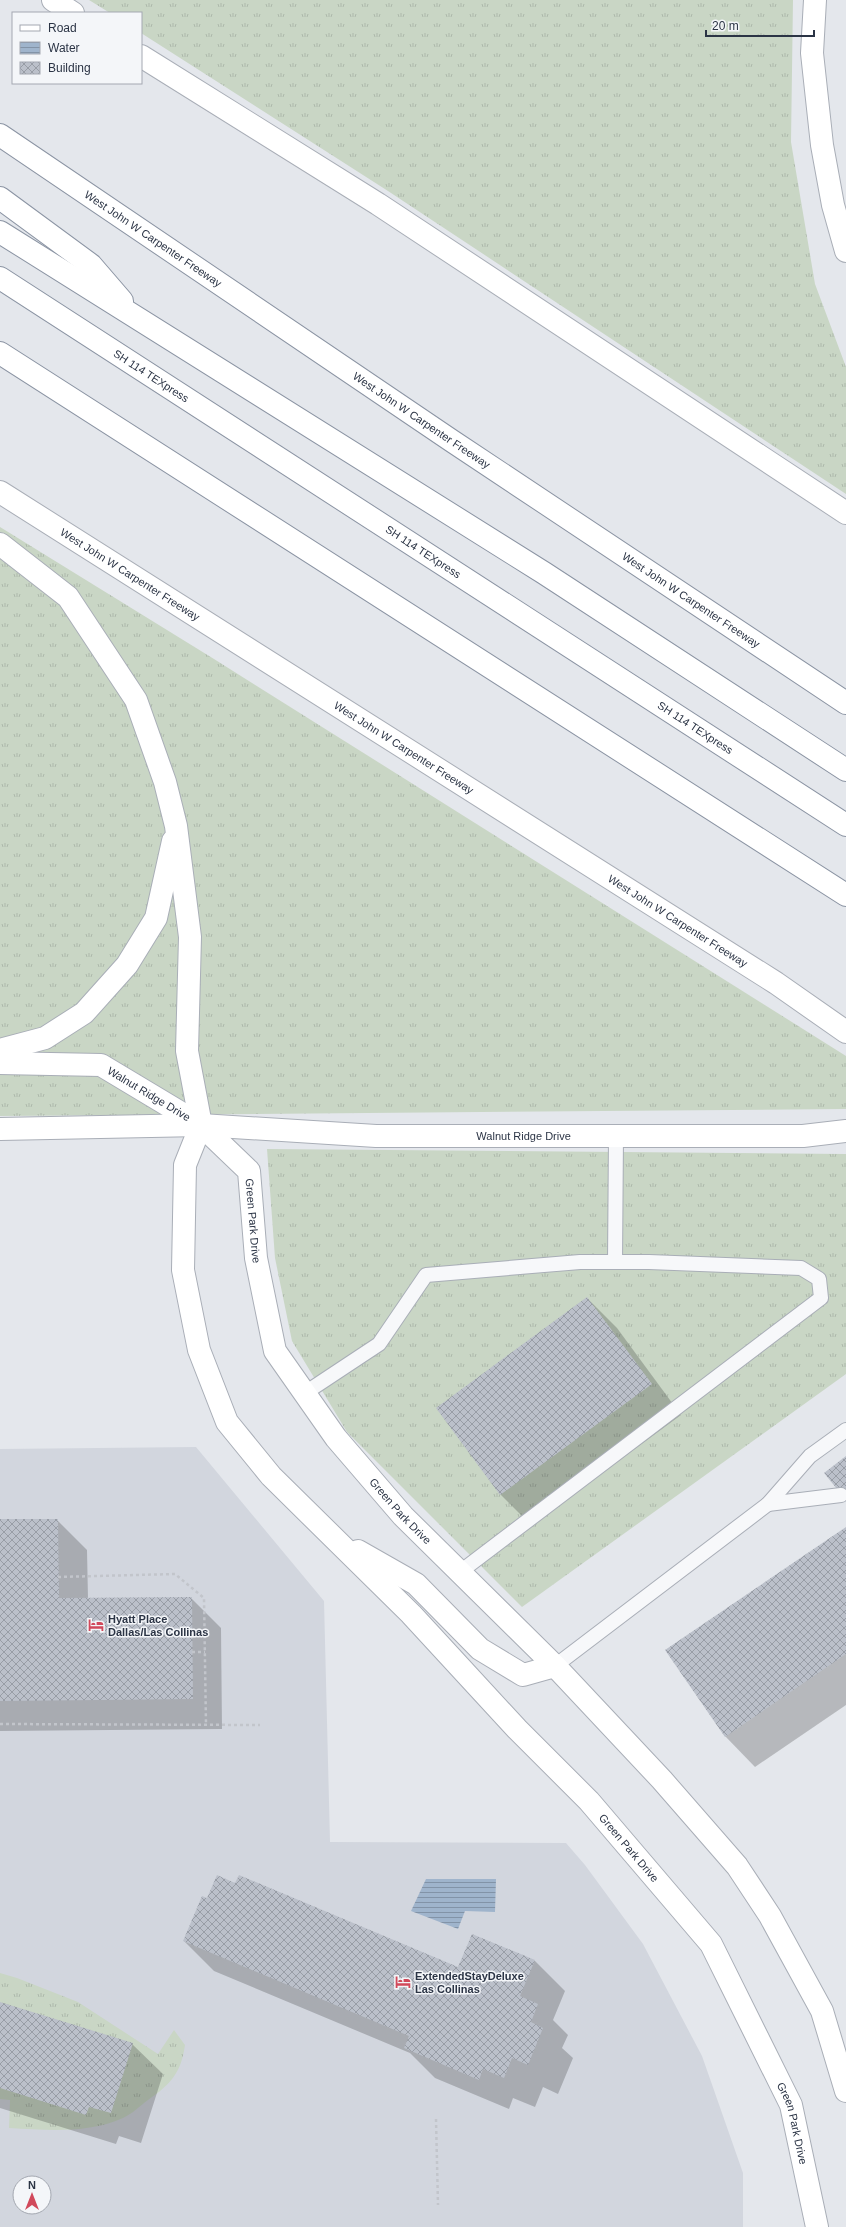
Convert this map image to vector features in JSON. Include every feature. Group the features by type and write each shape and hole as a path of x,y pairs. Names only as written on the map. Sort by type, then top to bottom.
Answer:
{"main road":[{"path":"53,0 71,12"},
{"path":"815,0 812,53 822,145 833,206 846,251"},
{"path":"142,57 378,204 846,513"},
{"name":"West John W Carpenter Freeway","path":"0,135 452,441 846,703"},
{"path":"0,198 91,265 138,319"},
{"path":"0,232 544,573 846,770"},
{"name":"SH 114 TEXpress","path":"0,278 846,825"},
{"path":"0,353 846,895"},
{"name":"West John W Carpenter Freeway","path":"0,492 776,983 846,1032"},
{"path":"0,544 68,597 136,700 165,782 176,826 190,937 187,1051 201,1125"},
{"path":"0,1050 45,1038 84,1013 127,965 156,918 176,826"},
{"name":"Walnut Ridge Drive","path":"0,1063 101,1065 201,1125"},
{"name":"Walnut Ridge Drive","path":"0,1129 201,1125 376,1136 803,1136 846,1131"},
{"name":"Green Park Drive","path":"817,2227 791,2105 711,1944 589,1801 518,1729 411,1614 271,1476 228,1422 199,1350 183,1270 184,1165 201,1125 249,1171 256,1258 275,1351 336,1438 403,1516 555,1666 662,1780 737,1866 770,1916 822,2011 846,2091"},
{"name":"Green Park Drive","path":"333,1536 416,1584 480,1649 522,1675 555,1666"}],"lane":[{"path":"615,1262 616,1136"},
{"path":"305,1393 379,1344 426,1276 580,1262 615,1262 801,1268 819,1279 821,1298 460,1572"},
{"path":"555,1666 768,1504 810,1456 846,1430"},
{"path":"768,1504 841,1495"}],"path":[{"path":"58,1577 175,1574 204,1598 206,1724"},
{"path":"192,1652 205,1652"},
{"path":"0,1724 260,1725"},
{"path":"436,2119 438,2205"}],"shaded area":[{"path":"196,1447 324,1601 330,1842 566,1843 585,1865 643,1944 702,2056 743,2173 743,2227 0,2227 0,1449"}],"green space":[{"path":"89,0 793,0 791,142 815,284 846,367 846,494 388,191 142,34 142,12 108,12"},
{"path":"0,527 214,659 846,1056 846,1109 0,1116"},
{"path":"267,1149 846,1154 846,1374 522,1607 347,1432 292,1341 275,1258"},
{"path":"0,1973 17,1978 78,2002 158,2054 174,2030 185,2045 178,2070 163,2089 136,2110 123,2118 109,2123 95,2127 67,2130 9,2128 10,2100 0,2099"}],"water":[{"path":"426,1879 496,1879 495,1912 465,1911 458,1929 411,1911"}],"building":[{"path":"587,1297 652,1384 500,1495 436,1408"},
{"path":"846,1456 846,1500 824,1473"},
{"name":"Hyatt Place Dallas/Las Collinas","path":"0,1519 58,1519 59,1598 192,1597 193,1699 0,1701"},
{"path":"846,1527 846,1654 725,1737 665,1650"},
{"name":"ExtendedStayDeluxe Las Collinas","path":"217,1875 235,1883 239,1875 458,1967 472,1934 535,1960 520,1996 538,2004 531,2022 543,2028 528,2065 512,2058 504,2078 483,2069 479,2080 404,2048 409,2036 183,1941 202,1896 207,1898"},
{"path":"0,2002 133,2043 111,2113 89,2107 86,2115 0,2088"}],"place":[{"name":"Hyatt Place Dallas/Las Collinas","path":"96,1625"},
{"name":"ExtendedStayDeluxe Las Collinas","path":"403,1982"}]}
